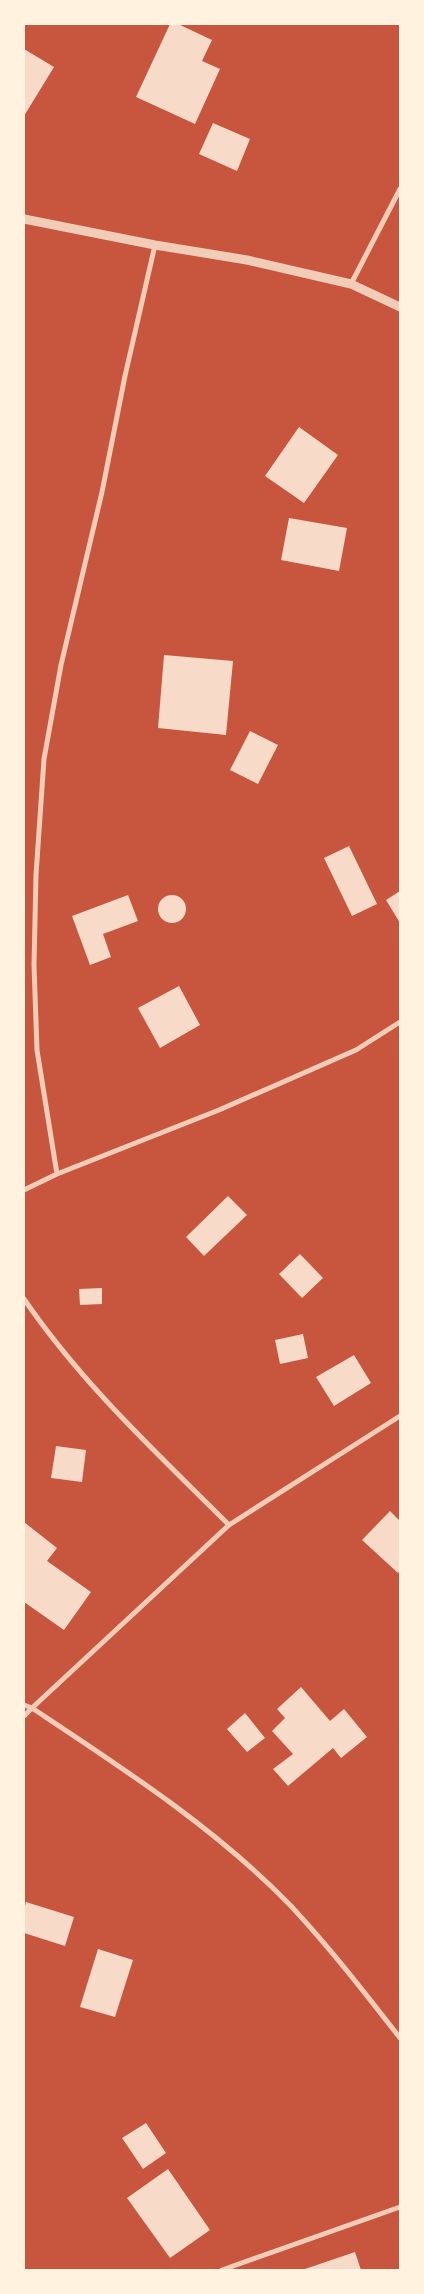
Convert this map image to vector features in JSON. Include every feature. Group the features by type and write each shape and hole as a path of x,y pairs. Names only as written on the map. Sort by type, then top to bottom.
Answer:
{"street":[{"path":"351,284 400,188"},
{"path":"24,219 156,245 247,260 351,284 400,307"},
{"path":"57,1174 37,1050 35,974 36,875 44,759 61,665 102,492 125,376 156,245"},
{"path":"24,1190 57,1174 219,1110 356,1050 400,1022"},
{"path":"24,1299 44,1329 101,1398 229,1525"},
{"path":"24,1716 229,1525 400,1416"},
{"path":"24,1706 32,1708 126,1770 223,1844 290,1906 349,1973 400,2038"},
{"path":"222,2270 400,2207"}],"building":[{"path":"170,24 178,24 212,40 202,61 220,69 195,124 136,97"},
{"path":"24,49 54,67 24,116"},
{"path":"213,123 250,139 237,171 199,154"},
{"path":"299,427 338,455 304,503 265,476"},
{"path":"289,518 347,528 339,571 281,560"},
{"path":"164,655 233,661 226,735 158,728"},
{"path":"250,731 278,745 258,784 230,770"},
{"path":"349,846 377,904 352,916 324,858"},
{"path":"400,891 400,923 386,900"},
{"path":"128,895 138,921 103,934 111,957 90,965 72,916"},
{"path":"172,895 182,899 186,909 182,919 172,923 162,919 158,909 162,899"},
{"path":"179,986 200,1025 160,1048 138,1008"},
{"path":"228,1196 247,1215 204,1256 186,1237"},
{"path":"300,1254 323,1278 302,1298 279,1274"},
{"path":"102,1288 102,1304 80,1305 79,1289"},
{"path":"303,1334 308,1358 280,1364 275,1340"},
{"path":"354,1355 371,1383 334,1406 316,1377"},
{"path":"56,1446 86,1450 82,1482 51,1478"},
{"path":"390,1511 400,1521 400,1570 398,1573 362,1540"},
{"path":"24,1522 57,1548 47,1561 91,1592 64,1630 24,1602"},
{"path":"301,1687 330,1721 344,1709 367,1737 341,1758 333,1748 288,1786 273,1769 293,1754 272,1731 285,1718 277,1709"},
{"path":"245,1713 265,1738 247,1752 227,1729"},
{"path":"26,1902 74,1917 65,1946 24,1933"},
{"path":"98,1949 133,1960 115,2017 80,2007"},
{"path":"146,2123 166,2153 143,2169 122,2138"},
{"path":"168,2169 210,2230 170,2258 127,2198"},
{"path":"355,2252 361,2270 302,2270"}]}
